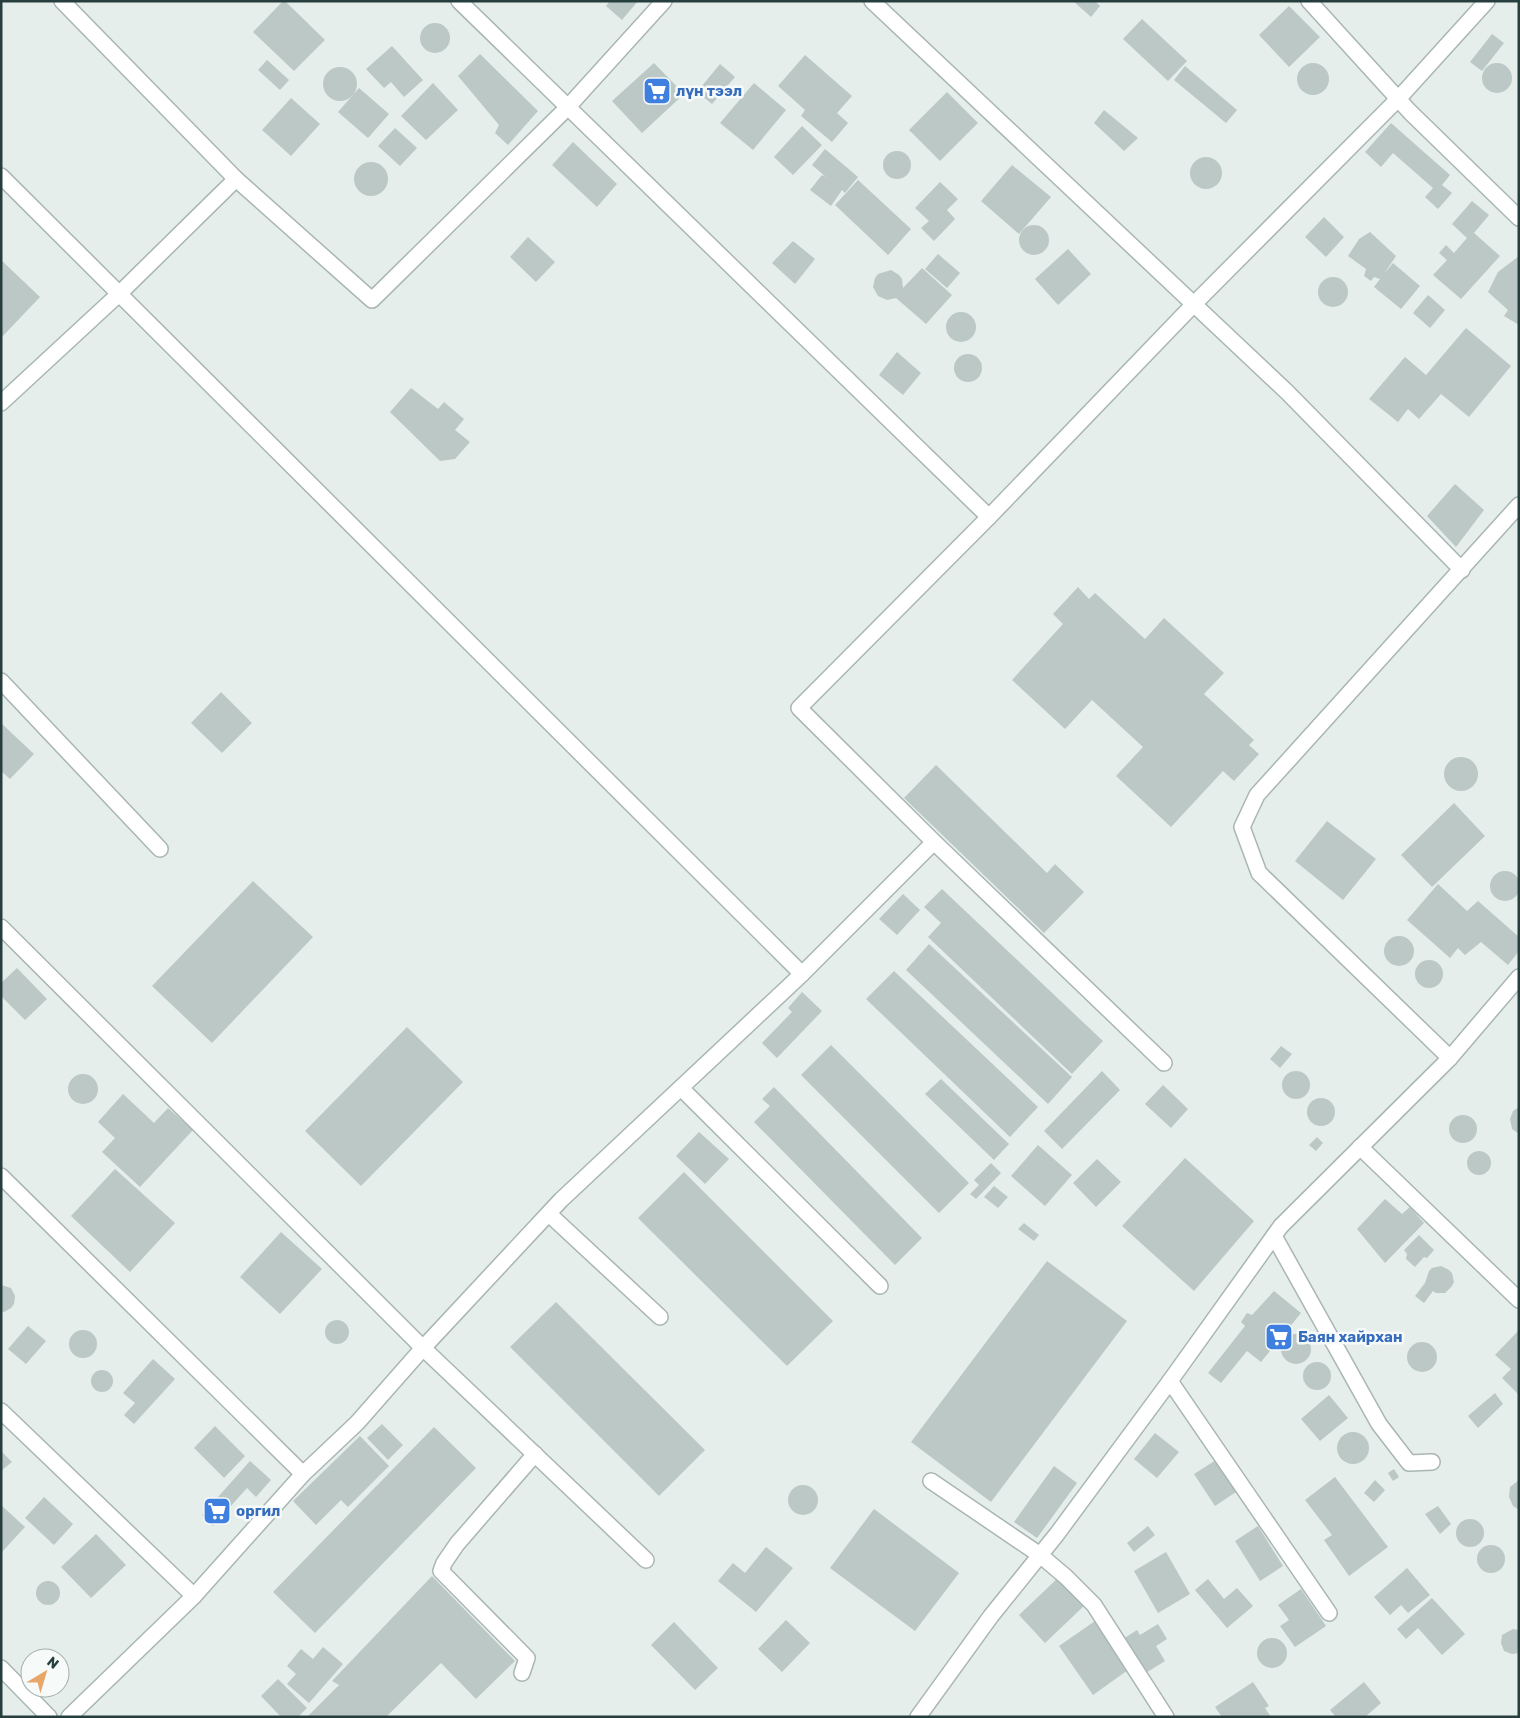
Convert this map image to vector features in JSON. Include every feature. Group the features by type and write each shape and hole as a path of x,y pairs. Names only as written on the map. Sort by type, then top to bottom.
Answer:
{"street":[{"path":"62,1 236,179 372,300 568,108 664,1"},
{"path":"459,1 989,517"},
{"path":"872,1 1287,392 1462,570"},
{"path":"1309,1 1410,112 1519,218"},
{"path":"1164,1063 934,842 799,708 989,517 1194,304 1398,98 1487,1"},
{"path":"1,176 802,974"},
{"path":"1,404 120,293 236,179"},
{"path":"1450,1058 1259,873 1242,827 1257,796 1519,505"},
{"path":"1,681 160,849"},
{"path":"69,1717 194,1596 303,1474 357,1423 423,1348 549,1214 802,974 934,842"},
{"path":"1,927 423,1348 646,1560"},
{"path":"918,1717 991,1616 1040,1555 1170,1381 1281,1226 1450,1058 1519,977"},
{"path":"681,1088 880,1286"},
{"path":"1360,1148 1519,1300"},
{"path":"1,1176 303,1474"},
{"path":"549,1214 660,1317"},
{"path":"1274,1236 1379,1424 1409,1463 1432,1462"},
{"path":"1170,1381 1329,1613"},
{"path":"1,1411 194,1596"},
{"path":"522,1673 527,1658 441,1571 457,1544 535,1454"},
{"path":"931,1481 1040,1555 1066,1577 1094,1605 1166,1717"},
{"path":"1,1668 49,1717"}],"building":[{"path":"283,1 325,40 294,71 253,32"},
{"path":"610,1 638,1 622,20 606,6"},
{"path":"1073,1 1095,1 1100,6 1091,17"},
{"path":"1289,6 1320,37 1289,67 1259,35"},
{"path":"1142,19 1187,61 1168,81 1123,39"},
{"path":"435,23 446,27 450,38 446,49 435,53 424,49 420,38 424,27"},
{"path":"1492,34 1504,43 1482,71 1470,62"},
{"path":"392,46 423,80 404,97 391,82 384,88 366,69"},
{"path":"480,54 538,111 508,145 495,133 499,125 458,76"},
{"path":"805,55 852,96 837,113 848,123 832,142 801,116 805,110 778,86"},
{"path":"267,60 289,80 280,90 258,70"},
{"path":"654,63 684,94 642,133 612,101"},
{"path":"1313,63 1319,64 1324,68 1328,73 1328,85 1324,90 1319,94 1313,95 1307,94 1302,90 1298,85 1297,79 1298,73 1302,68 1307,64"},
{"path":"1497,63 1508,67 1512,78 1508,89 1497,93 1486,89 1482,78 1486,67"},
{"path":"720,64 735,77 712,104 697,92"},
{"path":"1185,66 1237,110 1226,123 1174,80"},
{"path":"340,67 347,68 352,72 356,77 356,91 352,96 347,100 340,101 333,100 328,96 324,91 323,84 324,77 328,72 333,68"},
{"path":"433,83 458,110 426,140 401,116"},
{"path":"754,83 786,110 753,150 720,123"},
{"path":"359,88 389,114 368,138 338,112"},
{"path":"947,92 978,123 940,161 909,130"},
{"path":"291,98 320,124 291,156 262,130"},
{"path":"1104,110 1138,138 1124,151 1094,123"},
{"path":"1391,123 1450,175 1442,185 1452,193 1438,209 1425,197 1433,188 1393,153 1381,167 1365,152"},
{"path":"802,126 822,145 793,175 774,157"},
{"path":"395,128 417,148 400,166 378,146"},
{"path":"573,142 617,184 597,207 552,165"},
{"path":"825,149 858,177 845,193 842,190 831,206 810,190 822,175 826,177 812,165"},
{"path":"897,151 907,155 911,165 907,175 897,179 887,175 883,165 887,155"},
{"path":"1206,157 1212,158 1217,162 1221,167 1221,179 1217,184 1212,188 1206,189 1200,188 1195,184 1191,179 1190,173 1191,167 1195,162 1200,158"},
{"path":"371,162 378,163 383,167 387,172 387,186 383,191 378,195 371,196 364,195 359,191 355,186 354,179 355,172 359,167 364,163"},
{"path":"1012,165 1051,197 1019,234 981,201"},
{"path":"858,180 911,229 888,255 835,205"},
{"path":"940,182 958,199 947,210 955,219 934,241 921,228 929,221 915,208"},
{"path":"1472,201 1489,215 1474,233 1500,256 1461,299 1433,275 1447,260 1439,253 1446,245 1454,253 1467,238 1452,224"},
{"path":"1324,217 1344,237 1326,257 1305,237"},
{"path":"1034,225 1040,226 1048,234 1048,246 1040,254 1034,255 1028,254 1020,246 1019,240 1020,234 1028,226"},
{"path":"1370,232 1396,256 1384,274 1393,263 1420,286 1401,309 1374,287 1380,279 1374,277 1371,281 1364,276 1366,269 1348,256 1359,239"},
{"path":"528,237 555,262 536,282 510,257"},
{"path":"793,241 815,259 795,284 772,263"},
{"path":"1068,249 1091,274 1058,305 1035,279"},
{"path":"938,254 960,273 947,288 925,269"},
{"path":"1519,256 1519,325 1504,316 1508,310 1488,292 1498,272"},
{"path":"1,260 40,297 1,338"},
{"path":"922,268 952,295 926,324 896,298 887,300 878,296 873,287 878,274 891,270 902,279 903,288"},
{"path":"1333,277 1344,281 1348,292 1344,303 1333,307 1322,303 1318,292 1322,281"},
{"path":"1428,295 1445,310 1430,328 1413,313"},
{"path":"961,312 967,313 975,321 975,333 967,341 961,342 955,341 947,333 946,327 947,321 955,313"},
{"path":"1466,328 1511,366 1469,417 1441,394 1419,419 1408,409 1398,422 1369,399 1405,357 1426,375"},
{"path":"897,352 921,373 903,395 879,375"},
{"path":"968,354 978,358 982,368 978,378 968,382 958,378 954,368 958,358"},
{"path":"411,388 438,409 444,402 464,419 455,430 470,442 455,459 440,461 390,412"},
{"path":"1455,484 1484,510 1456,547 1427,516"},
{"path":"1078,587 1089,599 1095,593 1145,639 1164,618 1224,673 1204,694 1254,740 1249,745 1259,754 1234,781 1223,771 1171,827 1116,776 1143,747 1092,700 1065,729 1012,680 1063,624 1053,614"},
{"path":"221,692 252,723 222,753 191,723"},
{"path":"1,723 34,754 10,779 1,771"},
{"path":"1461,757 1473,762 1478,774 1473,786 1461,791 1449,786 1444,774 1449,762"},
{"path":"936,765 1047,873 1055,864 1084,892 1044,933 904,798"},
{"path":"1454,803 1485,836 1432,887 1401,855"},
{"path":"1327,821 1376,859 1343,900 1295,861"},
{"path":"1505,871 1515,876 1520,886 1515,896 1505,901 1495,896 1490,886 1495,876"},
{"path":"253,881 313,937 212,1043 152,986"},
{"path":"1438,884 1467,911 1478,901 1519,937 1519,951 1508,965 1481,942 1465,955 1458,948 1450,958 1407,920"},
{"path":"942,889 1103,1041 1072,1074 928,937 941,923 924,907"},
{"path":"903,894 920,910 897,935 879,919"},
{"path":"1399,936 1405,937 1413,945 1413,957 1405,965 1399,966 1393,965 1385,957 1384,951 1385,945 1393,937"},
{"path":"929,944 1072,1077 1048,1104 906,970"},
{"path":"1429,960 1439,964 1443,974 1439,984 1429,988 1419,984 1415,974 1419,964"},
{"path":"17,968 47,999 25,1020 1,996 1,983"},
{"path":"894,971 1038,1107 1010,1137 866,999"},
{"path":"802,992 822,1011 777,1058 762,1043 792,1012 788,1008"},
{"path":"407,1027 463,1082 361,1186 305,1131"},
{"path":"831,1045 969,1183 939,1213 801,1075"},
{"path":"1281,1046 1292,1054 1280,1068 1270,1059"},
{"path":"1102,1071 1120,1090 1062,1149 1044,1131"},
{"path":"1296,1071 1306,1075 1310,1085 1306,1095 1296,1099 1286,1095 1282,1085 1286,1075"},
{"path":"83,1074 93,1079 98,1089 93,1099 83,1104 73,1099 68,1089 73,1079"},
{"path":"941,1079 1009,1144 994,1160 925,1094"},
{"path":"1163,1085 1188,1109 1171,1128 1145,1104"},
{"path":"774,1087 922,1238 895,1265 754,1122 770,1106 762,1099"},
{"path":"123,1094 154,1123 168,1108 193,1130 140,1187 102,1152 115,1138 98,1122"},
{"path":"1321,1098 1331,1102 1335,1112 1331,1122 1321,1126 1311,1122 1307,1112 1311,1102"},
{"path":"1519,1107 1519,1134 1512,1129 1510,1119 1513,1111"},
{"path":"1463,1115 1473,1119 1477,1129 1473,1139 1463,1143 1453,1139 1449,1129 1453,1119"},
{"path":"699,1132 729,1159 705,1184 676,1156"},
{"path":"1317,1137 1323,1143 1316,1151 1309,1145"},
{"path":"1038,1145 1072,1175 1045,1206 1011,1176"},
{"path":"1479,1151 1488,1154 1491,1163 1488,1172 1479,1175 1470,1172 1467,1163 1470,1154"},
{"path":"1185,1158 1254,1221 1194,1291 1122,1226"},
{"path":"1097,1159 1121,1182 1096,1207 1073,1183"},
{"path":"991,1163 1001,1173 976,1199 970,1194 979,1185 974,1180"},
{"path":"115,1169 175,1223 130,1272 71,1216"},
{"path":"684,1172 833,1321 787,1366 638,1218"},
{"path":"994,1186 1008,1197 998,1208 984,1197"},
{"path":"1385,1199 1402,1214 1410,1207 1424,1223 1385,1263 1357,1229"},
{"path":"1024,1223 1039,1235 1034,1241 1018,1229"},
{"path":"281,1232 322,1269 280,1314 240,1277"},
{"path":"1419,1235 1434,1250 1415,1267 1406,1259 1407,1254 1404,1250"},
{"path":"1047,1261 1127,1321 991,1502 911,1442"},
{"path":"1441,1266 1452,1273 1454,1282 1445,1293 1433,1291 1424,1303 1415,1296 1425,1283 1429,1271 1432,1268"},
{"path":"1,1285 11,1288 15,1296 14,1304 4,1312 1,1311"},
{"path":"1274,1291 1301,1313 1261,1362 1247,1351 1221,1383 1208,1373 1245,1326 1241,1322 1247,1313 1252,1315"},
{"path":"556,1302 705,1450 659,1496 510,1347"},
{"path":"337,1320 346,1323 349,1332 346,1341 337,1344 328,1341 325,1332 328,1323"},
{"path":"28,1326 46,1341 26,1364 8,1349"},
{"path":"83,1330 93,1334 97,1344 93,1354 83,1358 73,1354 69,1344 73,1334"},
{"path":"1519,1330 1518,1394 1502,1378 1511,1369 1495,1355"},
{"path":"1296,1334 1307,1338 1311,1349 1307,1360 1296,1364 1285,1360 1281,1349 1285,1338"},
{"path":"1422,1342 1428,1343 1436,1351 1436,1363 1428,1371 1422,1372 1416,1371 1408,1363 1407,1357 1408,1351 1416,1343"},
{"path":"153,1359 175,1379 134,1424 124,1415 135,1403 123,1393"},
{"path":"1317,1362 1327,1366 1331,1376 1327,1386 1317,1390 1307,1386 1303,1376 1307,1366"},
{"path":"98,1370 106,1370 113,1377 113,1385 106,1392 98,1392 91,1385 91,1377"},
{"path":"1495,1393 1503,1404 1478,1428 1468,1416"},
{"path":"1329,1395 1348,1418 1320,1441 1301,1419"},
{"path":"382,1424 403,1445 388,1460 367,1438"},
{"path":"215,1426 245,1456 224,1478 194,1448"},
{"path":"434,1427 476,1468 315,1633 273,1592"},
{"path":"1353,1432 1365,1436 1369,1448 1365,1460 1353,1464 1341,1460 1337,1448 1341,1436"},
{"path":"1155,1433 1179,1452 1157,1478 1134,1459"},
{"path":"360,1436 389,1466 348,1507 341,1500 316,1525 293,1501"},
{"path":"1,1451 12,1462 1,1471"},
{"path":"1216,1460 1236,1492 1215,1506 1194,1474"},
{"path":"250,1461 271,1480 256,1497 247,1488 213,1526 202,1515"},
{"path":"1054,1466 1077,1483 1037,1538 1014,1522"},
{"path":"1394,1469 1399,1477 1393,1481 1388,1473"},
{"path":"1335,1477 1388,1547 1349,1576 1324,1540 1332,1535 1305,1500"},
{"path":"1375,1480 1385,1490 1374,1502 1364,1493"},
{"path":"1519,1480 1519,1510 1513,1506 1509,1497 1510,1487"},
{"path":"803,1485 814,1489 818,1500 814,1511 803,1515 792,1511 788,1500 792,1489"},
{"path":"44,1497 73,1524 54,1545 25,1518"},
{"path":"1,1505 25,1527 1,1553"},
{"path":"1438,1506 1451,1524 1440,1534 1425,1514"},
{"path":"874,1509 959,1573 915,1631 830,1568"},
{"path":"1470,1519 1480,1523 1484,1533 1480,1543 1470,1547 1460,1543 1456,1533 1460,1523"},
{"path":"1148,1526 1155,1535 1134,1552 1127,1543"},
{"path":"1258,1526 1283,1566 1260,1581 1235,1541"},
{"path":"96,1534 126,1565 91,1598 61,1567"},
{"path":"1491,1545 1501,1549 1505,1559 1501,1569 1491,1573 1481,1569 1477,1559 1481,1549"},
{"path":"766,1547 793,1568 756,1612 718,1581 733,1563 745,1573"},
{"path":"1166,1552 1190,1594 1158,1613 1134,1571"},
{"path":"1407,1568 1430,1595 1408,1613 1401,1605 1390,1615 1374,1597"},
{"path":"432,1576 515,1661 476,1699 441,1663 386,1717 307,1717 339,1685 332,1681"},
{"path":"1059,1577 1085,1605 1045,1643 1019,1615"},
{"path":"1208,1579 1224,1599 1237,1588 1253,1606 1227,1628 1195,1590"},
{"path":"48,1581 57,1584 60,1593 57,1602 48,1605 39,1602 36,1593 39,1584"},
{"path":"1301,1589 1326,1626 1295,1647 1280,1626 1289,1620 1278,1605"},
{"path":"1432,1598 1465,1634 1442,1655 1418,1628 1406,1639 1397,1629"},
{"path":"786,1620 810,1643 782,1672 758,1649"},
{"path":"1095,1621 1128,1670 1093,1695 1059,1646"},
{"path":"674,1622 718,1668 695,1690 651,1645"},
{"path":"1158,1624 1167,1639 1156,1646 1165,1661 1144,1674 1123,1639 1137,1630 1140,1635"},
{"path":"1513,1629 1519,1630 1519,1653 1512,1654 1504,1651 1501,1643 1502,1635"},
{"path":"1272,1638 1278,1639 1286,1647 1286,1659 1278,1667 1272,1668 1266,1667 1258,1659 1257,1653 1258,1647 1266,1639"},
{"path":"323,1647 343,1664 309,1703 287,1684 296,1674 287,1666 301,1649 313,1659"},
{"path":"278,1679 307,1708 298,1717 281,1717 261,1696"},
{"path":"1253,1682 1269,1706 1265,1708 1271,1717 1222,1717 1215,1707"},
{"path":"1364,1682 1381,1703 1365,1717 1336,1717 1330,1710"}],"place":[{"name":"лүн тээл","path":"657,91"},
{"name":"Баян хайрхан","path":"1279,1337"},
{"name":"оргил","path":"217,1511"}]}
